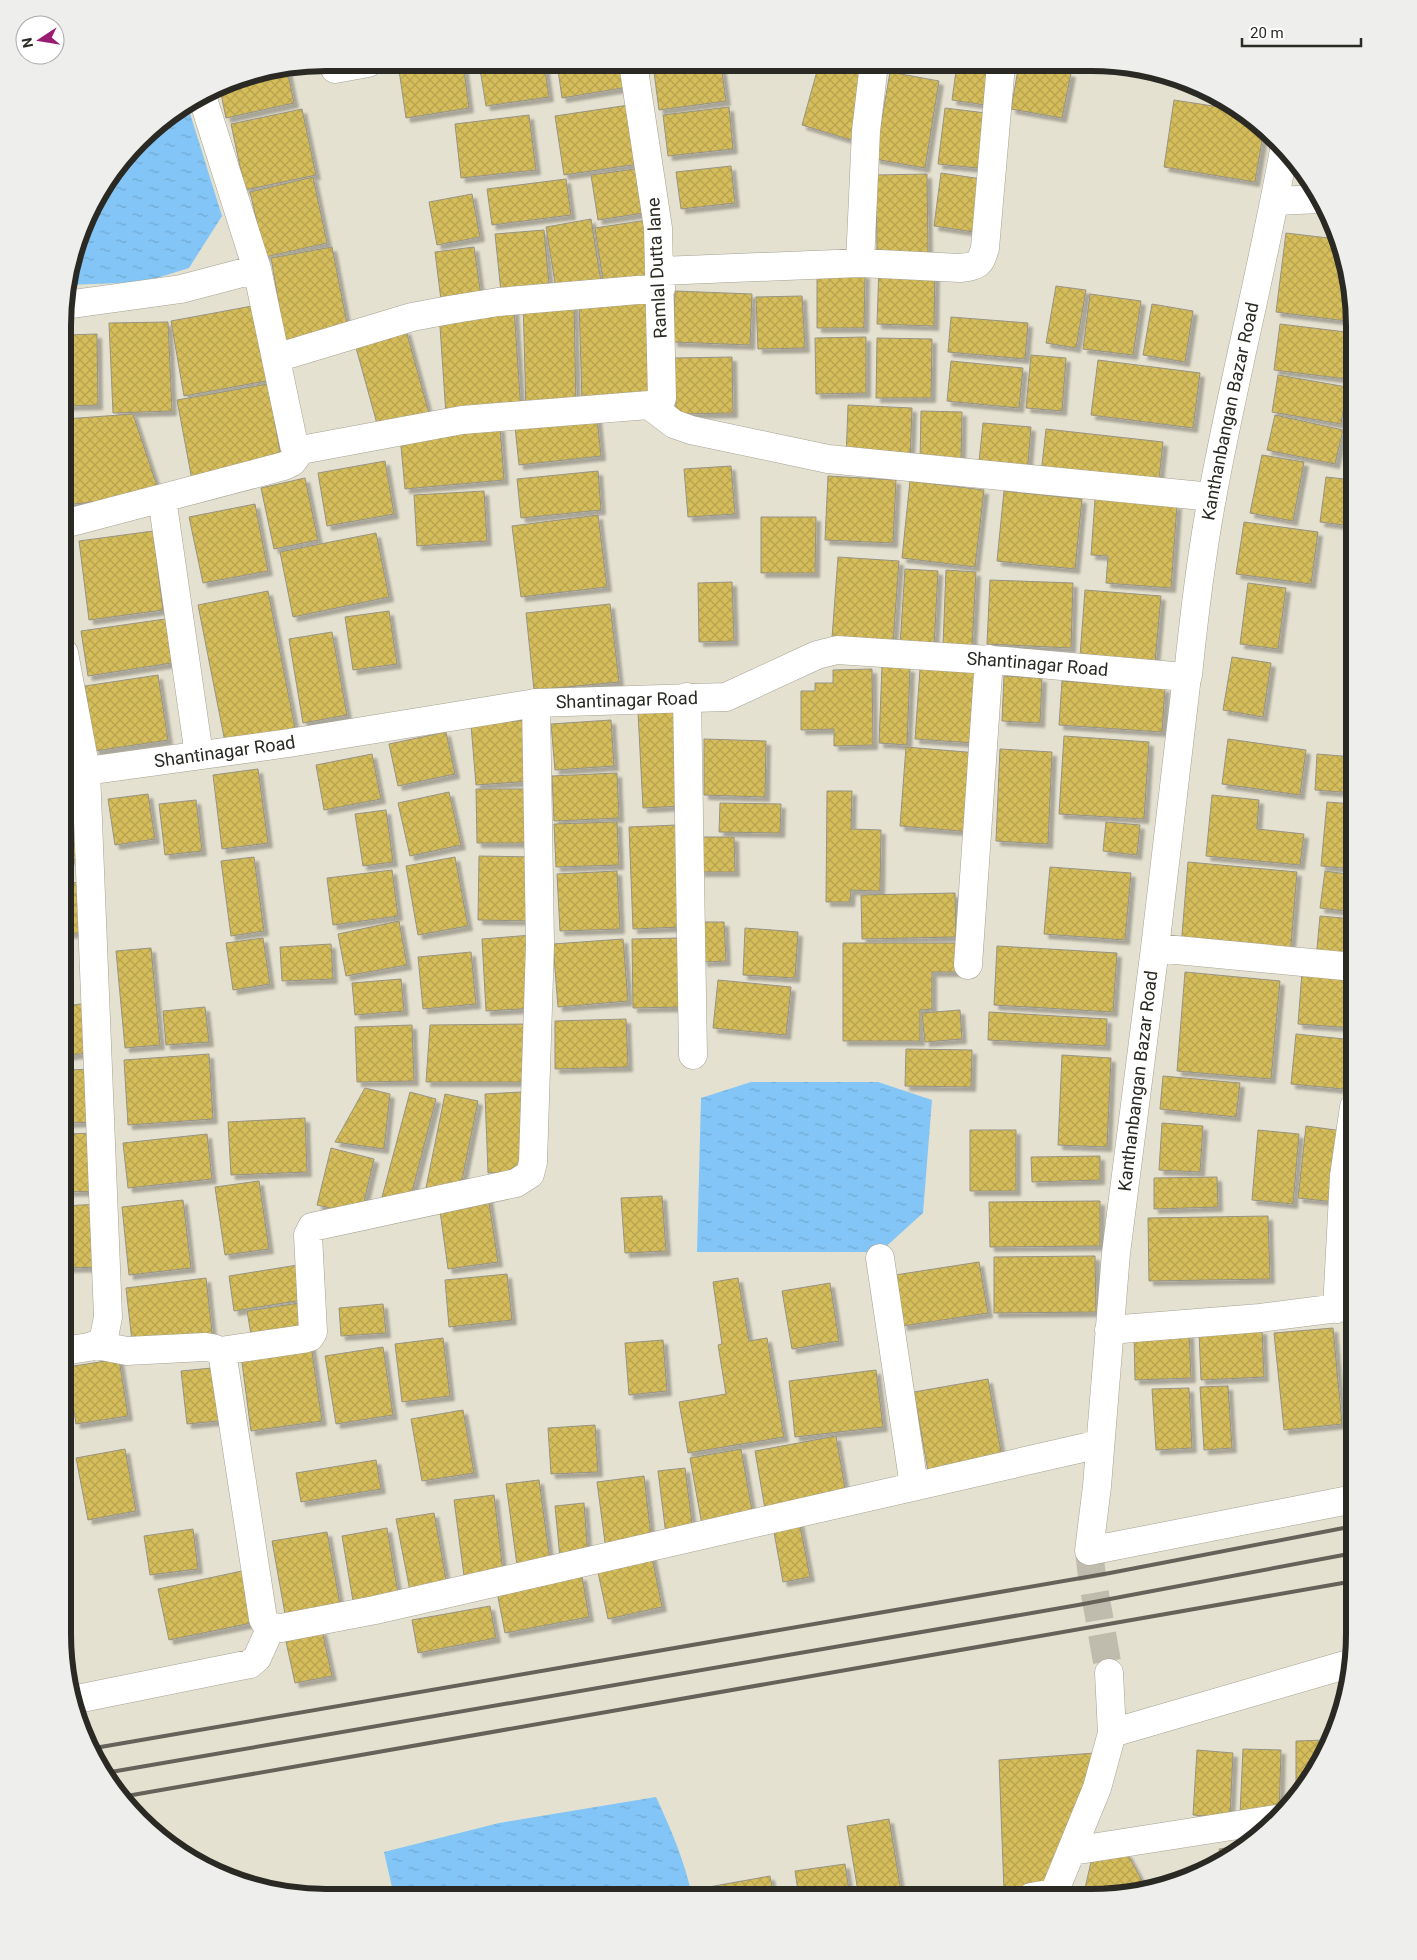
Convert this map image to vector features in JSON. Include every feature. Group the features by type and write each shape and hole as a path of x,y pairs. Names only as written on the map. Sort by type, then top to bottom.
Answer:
{"street":[{"name":"Ramlal Dutta lane","path":"634,71 658,228 662,398 657,403 649,405"},
{"path":"860,263 866,131 873,71"},
{"path":"276,358 412,317 498,302 660,280 860,263 974,267 981,261 985,248 1000,71"},
{"path":"204,102 257,269 296,449 301,450 462,420 649,405 674,424 691,430 828,459 1212,497"},
{"name":"Kanthanbangan Bazar Road","path":"1282,159 1212,497 1199,571 1155,948 1116,1253 1089,1550 1346,1501"},
{"path":"1275,201 1312,199"},
{"path":"72,304 181,289 257,269"},
{"path":"71,522 284,466 292,462 301,450"},
{"path":"162,498 199,755"},
{"name":"Shantinagar Road","path":"75,771 288,743 536,703 731,696 817,655 837,650 1186,676"},
{"path":"968,966 989,660"},
{"path":"687,697 693,1055"},
{"path":"96,1345 127,1351 205,1347 220,1351 310,1337 314,1332 308,1235 312,1227 516,1183 530,1174 533,1162 540,944 536,703"},
{"path":"71,728 108,1316 103,1342 71,1350"},
{"path":"1155,948 1346,966"},
{"path":"880,1258 914,1486"},
{"path":"1109,1330 1269,1317 1345,1308 1346,1275"},
{"path":"220,1351 223,1358 263,1619 271,1627 281,1628 375,1610 1100,1444"},
{"path":"80,1698 250,1664 257,1658 271,1627"},
{"path":"1112,1733 1344,1665"},
{"path":"1050,1889 1072,1851 1097,1788 1112,1733 1109,1672"},
{"path":"1072,1851 1263,1821"}],"water":[{"path":"189,111 222,216 189,268 144,282 74,285 85,244 98,213 114,185 146,146 171,124"},
{"path":"751,1082 878,1082 932,1100 923,1213 880,1252 697,1252 701,1098"},
{"path":"656,1797 677,1846 690,1889 392,1889 384,1852 499,1823"}],"building":[{"path":"399,71 464,71 469,108 406,118"},
{"path":"480,71 545,71 549,97 486,106"},
{"path":"558,71 625,71 628,87 562,98"},
{"path":"722,71 726,101 659,110 654,72"},
{"path":"817,71 863,71 870,73 851,140 802,125"},
{"path":"956,71 997,71 992,106 952,100"},
{"path":"1018,71 1059,71 1071,73 1062,118 1011,109"},
{"path":"890,72 939,81 925,168 875,159"},
{"path":"288,74 294,103 226,118 221,94 260,80"},
{"path":"1174,100 1222,107 1262,138 1255,182 1164,167"},
{"path":"629,105 638,164 564,175 555,116"},
{"path":"729,107 733,149 668,156 663,115"},
{"path":"945,108 994,114 987,169 938,164"},
{"path":"302,109 316,175 245,190 231,124"},
{"path":"529,115 536,170 461,178 455,124"},
{"path":"731,166 735,203 681,209 676,172"},
{"path":"643,168 650,212 598,220 591,175"},
{"path":"941,173 982,179 974,232 934,226"},
{"path":"927,174 928,253 877,253 876,175"},
{"path":"313,177 327,243 265,257 250,192"},
{"path":"566,179 571,215 492,225 487,189"},
{"path":"472,194 480,237 437,245 429,202"},
{"path":"591,219 602,288 557,295 546,227"},
{"path":"647,220 657,279 604,287 595,228"},
{"path":"544,230 550,295 502,301 495,234"},
{"path":"1286,233 1330,238 1341,276 1346,321 1276,312"},
{"path":"332,247 349,334 286,346 271,258"},
{"path":"474,247 482,303 442,308 435,252"},
{"path":"879,266 935,267 934,326 877,324"},
{"path":"817,274 865,274 864,328 817,328"},
{"path":"1056,286 1086,290 1076,348 1046,343"},
{"path":"675,291 752,294 750,345 673,342"},
{"path":"1090,294 1141,301 1133,355 1083,349"},
{"path":"802,296 805,348 758,349 756,297"},
{"path":"650,297 653,400 582,402 579,299"},
{"path":"574,300 576,411 526,411 523,301"},
{"path":"263,304 277,379 184,396 171,321"},
{"path":"1152,304 1193,311 1185,362 1143,355"},
{"path":"514,308 521,411 446,415 439,312"},
{"path":"951,317 1028,323 1025,359 948,352"},
{"path":"168,322 172,411 113,413 109,323"},
{"path":"1280,324 1346,332 1346,379 1274,370"},
{"path":"406,330 430,417 379,431 355,344"},
{"path":"97,334 98,405 71,406 71,335"},
{"path":"866,337 866,393 816,394 815,338"},
{"path":"877,338 932,339 931,398 876,398"},
{"path":"1031,355 1066,358 1062,411 1026,408"},
{"path":"732,357 733,413 676,414 675,358"},
{"path":"1098,360 1200,373 1193,428 1091,415"},
{"path":"951,361 1023,368 1019,408 947,401"},
{"path":"1278,375 1346,387 1341,424 1272,412"},
{"path":"268,384 282,463 192,480 177,400"},
{"path":"848,405 912,408 910,462 846,459"},
{"path":"921,411 962,412 961,462 920,461"},
{"path":"133,414 160,495 71,504 71,419"},
{"path":"1275,415 1343,430 1335,464 1267,450"},
{"path":"597,418 601,456 519,465 515,427"},
{"path":"983,423 1031,427 1027,475 978,471"},
{"path":"500,427 504,480 405,489 400,436"},
{"path":"1046,429 1163,442 1158,488 1041,474"},
{"path":"1262,455 1304,462 1293,521 1250,513"},
{"path":"385,461 394,514 327,526 318,473"},
{"path":"731,466 735,514 688,517 684,469"},
{"path":"598,471 601,510 521,518 517,479"},
{"path":"828,476 896,480 893,543 825,540"},
{"path":"1326,477 1346,479 1346,525 1320,522"},
{"path":"305,478 318,540 274,549 261,488"},
{"path":"910,481 984,490 975,567 902,558"},
{"path":"484,491 487,541 417,546 414,495"},
{"path":"1004,491 1082,499 1075,569 997,561"},
{"path":"1095,499 1177,505 1171,588 1106,583 1108,556 1091,555"},
{"path":"255,504 268,571 203,583 189,517"},
{"path":"598,515 607,587 521,597 512,526"},
{"path":"761,517 816,517 815,573 761,573"},
{"path":"1244,522 1318,532 1311,584 1236,574"},
{"path":"153,531 163,610 89,620 79,541"},
{"path":"376,533 389,597 293,617 280,552"},
{"path":"838,557 899,561 893,643 832,638"},
{"path":"905,569 938,571 934,647 900,645"},
{"path":"946,570 976,572 972,647 943,645"},
{"path":"990,580 1073,583 1071,648 987,644"},
{"path":"732,582 734,641 699,642 698,583"},
{"path":"1248,583 1286,588 1278,649 1240,644"},
{"path":"1085,590 1161,596 1155,662 1080,656"},
{"path":"268,591 295,728 225,742 198,605"},
{"path":"610,604 619,682 534,690 526,613"},
{"path":"389,611 397,664 353,670 345,617"},
{"path":"172,618 178,662 88,676 81,631"},
{"path":"332,632 347,715 303,723 289,639"},
{"path":"1232,657 1271,663 1263,717 1223,710"},
{"path":"882,666 910,668 907,745 879,743"},
{"path":"872,669 873,745 834,746 834,729 801,730 801,691 815,691 815,683 833,683 833,670"},
{"path":"920,669 978,672 974,743 915,739"},
{"path":"158,675 168,740 95,751 85,686"},
{"path":"1004,676 1042,678 1040,723 1002,721"},
{"path":"1062,681 1165,688 1162,732 1059,725"},
{"path":"678,709 683,806 643,808 638,712"},
{"path":"527,720 533,781 476,785 471,725"},
{"path":"611,720 614,766 555,770 551,724"},
{"path":"446,732 455,774 398,786 389,744"},
{"path":"1064,736 1149,742 1144,819 1059,814"},
{"path":"704,739 766,741 765,797 704,795"},
{"path":"1228,739 1306,750 1300,795 1222,784"},
{"path":"906,747 978,753 972,832 900,826"},
{"path":"1000,749 1052,752 1048,844 996,841"},
{"path":"372,754 381,799 324,810 316,765"},
{"path":"1317,754 1346,756 1346,792 1315,790"},
{"path":"258,769 268,843 222,849 213,775"},
{"path":"617,773 619,818 554,821 552,776"},
{"path":"84,785 87,859 71,860 71,786"},
{"path":"476,789 530,789 530,843 477,843"},
{"path":"827,791 852,791 851,829 881,830 880,891 851,890 850,902 826,902"},
{"path":"449,792 461,845 410,856 398,803"},
{"path":"148,794 155,839 115,845 108,799"},
{"path":"1212,795 1259,800 1257,829 1304,834 1300,865 1206,856"},
{"path":"196,800 202,851 165,855 159,804"},
{"path":"1327,802 1346,803 1346,868 1321,866"},
{"path":"720,803 781,804 780,833 719,832"},
{"path":"386,810 393,862 363,866 355,814"},
{"path":"617,822 619,865 556,867 554,824"},
{"path":"1106,822 1140,825 1137,855 1103,851"},
{"path":"677,825 681,927 633,929 629,827"},
{"path":"700,837 734,837 735,872 700,872"},
{"path":"479,856 535,857 534,921 478,920"},
{"path":"254,857 264,931 231,936 221,861"},
{"path":"455,857 468,926 418,935 406,866"},
{"path":"1188,862 1297,872 1290,957 1181,947"},
{"path":"1050,867 1131,873 1125,940 1044,934"},
{"path":"392,870 398,916 333,925 327,878"},
{"path":"617,871 620,929 560,931 557,874"},
{"path":"1325,871 1346,874 1346,911 1320,908"},
{"path":"85,882 90,932 71,933 71,883"},
{"path":"955,893 956,937 862,939 861,895"},
{"path":"1320,916 1346,918 1346,962 1316,959"},
{"path":"399,921 407,965 346,976 338,934"},
{"path":"700,922 724,922 726,961 703,962"},
{"path":"745,928 798,932 795,978 743,975"},
{"path":"532,935 537,1008 486,1011 482,939"},
{"path":"263,938 270,984 233,990 226,943"},
{"path":"681,938 683,1007 633,1008 632,939"},
{"path":"623,939 628,1001 558,1007 553,944"},
{"path":"843,943 963,943 963,972 932,972 932,1009 920,1010 920,1041 843,1041"},
{"path":"331,944 333,979 282,981 280,947"},
{"path":"997,946 1117,953 1113,1012 994,1005"},
{"path":"151,948 160,1045 125,1048 116,951"},
{"path":"471,952 476,1004 423,1009 418,957"},
{"path":"1185,972 1280,981 1271,1079 1177,1071"},
{"path":"1302,972 1346,975 1346,1027 1298,1024"},
{"path":"401,979 404,1011 355,1015 352,983"},
{"path":"718,980 791,987 786,1035 713,1028"},
{"path":"90,1003 95,1052 71,1055 71,1005"},
{"path":"205,1007 209,1042 166,1045 163,1011"},
{"path":"960,1010 962,1039 925,1042 922,1013"},
{"path":"989,1012 1107,1019 1106,1046 988,1040"},
{"path":"626,1019 628,1067 555,1069 555,1021"},
{"path":"530,1024 527,1082 426,1082 430,1025"},
{"path":"412,1025 414,1081 357,1082 355,1027"},
{"path":"1296,1034 1346,1039 1346,1089 1291,1084"},
{"path":"906,1049 972,1050 971,1087 905,1086"},
{"path":"209,1054 213,1119 128,1125 124,1060"},
{"path":"1062,1055 1111,1058 1107,1147 1058,1145"},
{"path":"98,1069 100,1122 71,1123 71,1070"},
{"path":"1163,1076 1240,1083 1236,1117 1160,1109"},
{"path":"365,1088 390,1094 384,1149 335,1142"},
{"path":"410,1092 436,1099 409,1204 382,1197"},
{"path":"521,1092 525,1171 488,1173 485,1094"},
{"path":"445,1094 478,1101 459,1195 426,1188"},
{"path":"305,1118 307,1172 231,1175 228,1122"},
{"path":"1162,1123 1203,1126 1200,1172 1159,1170"},
{"path":"1306,1126 1343,1131 1335,1202 1298,1198"},
{"path":"970,1130 1016,1130 1016,1191 970,1191"},
{"path":"1258,1130 1299,1134 1293,1204 1252,1200"},
{"path":"99,1133 101,1191 71,1192 71,1134"},
{"path":"207,1134 212,1179 128,1188 123,1143"},
{"path":"331,1148 374,1159 361,1215 317,1205"},
{"path":"1100,1156 1100,1180 1032,1182 1031,1157"},
{"path":"1217,1177 1218,1207 1154,1209 1154,1178"},
{"path":"259,1181 269,1249 225,1255 215,1187"},
{"path":"488,1196 498,1262 448,1269 439,1204"},
{"path":"662,1196 666,1251 625,1253 621,1198"},
{"path":"183,1200 191,1268 129,1275 122,1207"},
{"path":"1100,1201 1100,1246 990,1247 989,1202"},
{"path":"100,1204 103,1267 71,1268 71,1206"},
{"path":"1268,1216 1270,1279 1149,1281 1148,1218"},
{"path":"1095,1256 1096,1312 994,1313 994,1257"},
{"path":"979,1262 988,1313 903,1326 895,1275"},
{"path":"304,1264 309,1299 234,1311 229,1276"},
{"path":"507,1274 512,1320 449,1327 445,1280"},
{"path":"206,1278 213,1341 133,1350 126,1288"},
{"path":"738,1278 749,1341 767,1338 784,1437 688,1453 679,1402 726,1394 718,1345 722,1344 713,1282"},
{"path":"830,1283 839,1341 792,1349 782,1291"},
{"path":"306,1302 310,1331 252,1340 247,1311"},
{"path":"383,1304 386,1333 341,1336 339,1308"},
{"path":"1333,1328 1342,1424 1284,1430 1274,1333"},
{"path":"1262,1330 1264,1377 1201,1380 1199,1332"},
{"path":"1189,1333 1191,1378 1135,1380 1134,1334"},
{"path":"443,1338 450,1396 402,1402 395,1344"},
{"path":"663,1340 667,1391 629,1395 625,1343"},
{"path":"311,1345 322,1421 251,1431 241,1355"},
{"path":"383,1347 393,1415 336,1424 325,1356"},
{"path":"119,1359 128,1416 76,1424 71,1392 71,1366"},
{"path":"222,1367 227,1420 187,1424 181,1371"},
{"path":"876,1370 883,1427 795,1437 789,1381"},
{"path":"988,1379 1003,1463 929,1477 914,1392"},
{"path":"1228,1386 1232,1448 1204,1450 1200,1387"},
{"path":"1189,1388 1192,1448 1156,1450 1152,1389"},
{"path":"463,1410 474,1473 422,1481 411,1419"},
{"path":"595,1425 598,1472 551,1474 548,1428"},
{"path":"836,1436 846,1494 765,1509 755,1451"},
{"path":"125,1449 136,1511 88,1520 76,1458"},
{"path":"741,1449 753,1516 702,1525 690,1458"},
{"path":"376,1460 381,1489 301,1502 296,1473"},
{"path":"685,1468 693,1531 666,1535 658,1471"},
{"path":"644,1476 652,1544 606,1550 597,1482"},
{"path":"539,1480 550,1561 517,1565 506,1484"},
{"path":"494,1495 503,1572 464,1576 454,1500"},
{"path":"584,1503 588,1556 560,1558 555,1506"},
{"path":"434,1513 448,1590 411,1596 396,1519"},
{"path":"798,1515 810,1577 783,1582 772,1521"},
{"path":"387,1528 399,1599 354,1607 342,1536"},
{"path":"193,1529 198,1569 150,1575 144,1536"},
{"path":"327,1532 342,1615 287,1625 272,1541"},
{"path":"651,1552 662,1607 608,1619 596,1563"},
{"path":"251,1569 261,1621 169,1640 158,1589"},
{"path":"582,1576 589,1617 505,1633 497,1592"},
{"path":"490,1606 496,1638 418,1653 412,1620"},
{"path":"322,1630 332,1676 295,1683 285,1637"},
{"path":"1322,1740 1312,1761 1296,1785 1296,1741"},
{"path":"1243,1749 1281,1750 1279,1805 1269,1816 1240,1814"},
{"path":"1197,1750 1233,1753 1230,1818 1193,1815"},
{"path":"1095,1753 1046,1889 1004,1889 999,1760"},
{"path":"889,1819 901,1889 858,1889 847,1826"},
{"path":"1230,1847 1220,1854 1219,1849"},
{"path":"1127,1853 1143,1883 1124,1887 1085,1889 1091,1862"},
{"path":"845,1864 849,1889 798,1889 795,1871"},
{"path":"770,1876 772,1889 703,1889"}],"tunnel":[{"path":"1089,1551 1109,1673"}],"railway":[{"path":"98,1747 1110,1573 1346,1528"},
{"path":"112,1772 1078,1605 1346,1555"},
{"path":"130,1796 1346,1582"}]}
